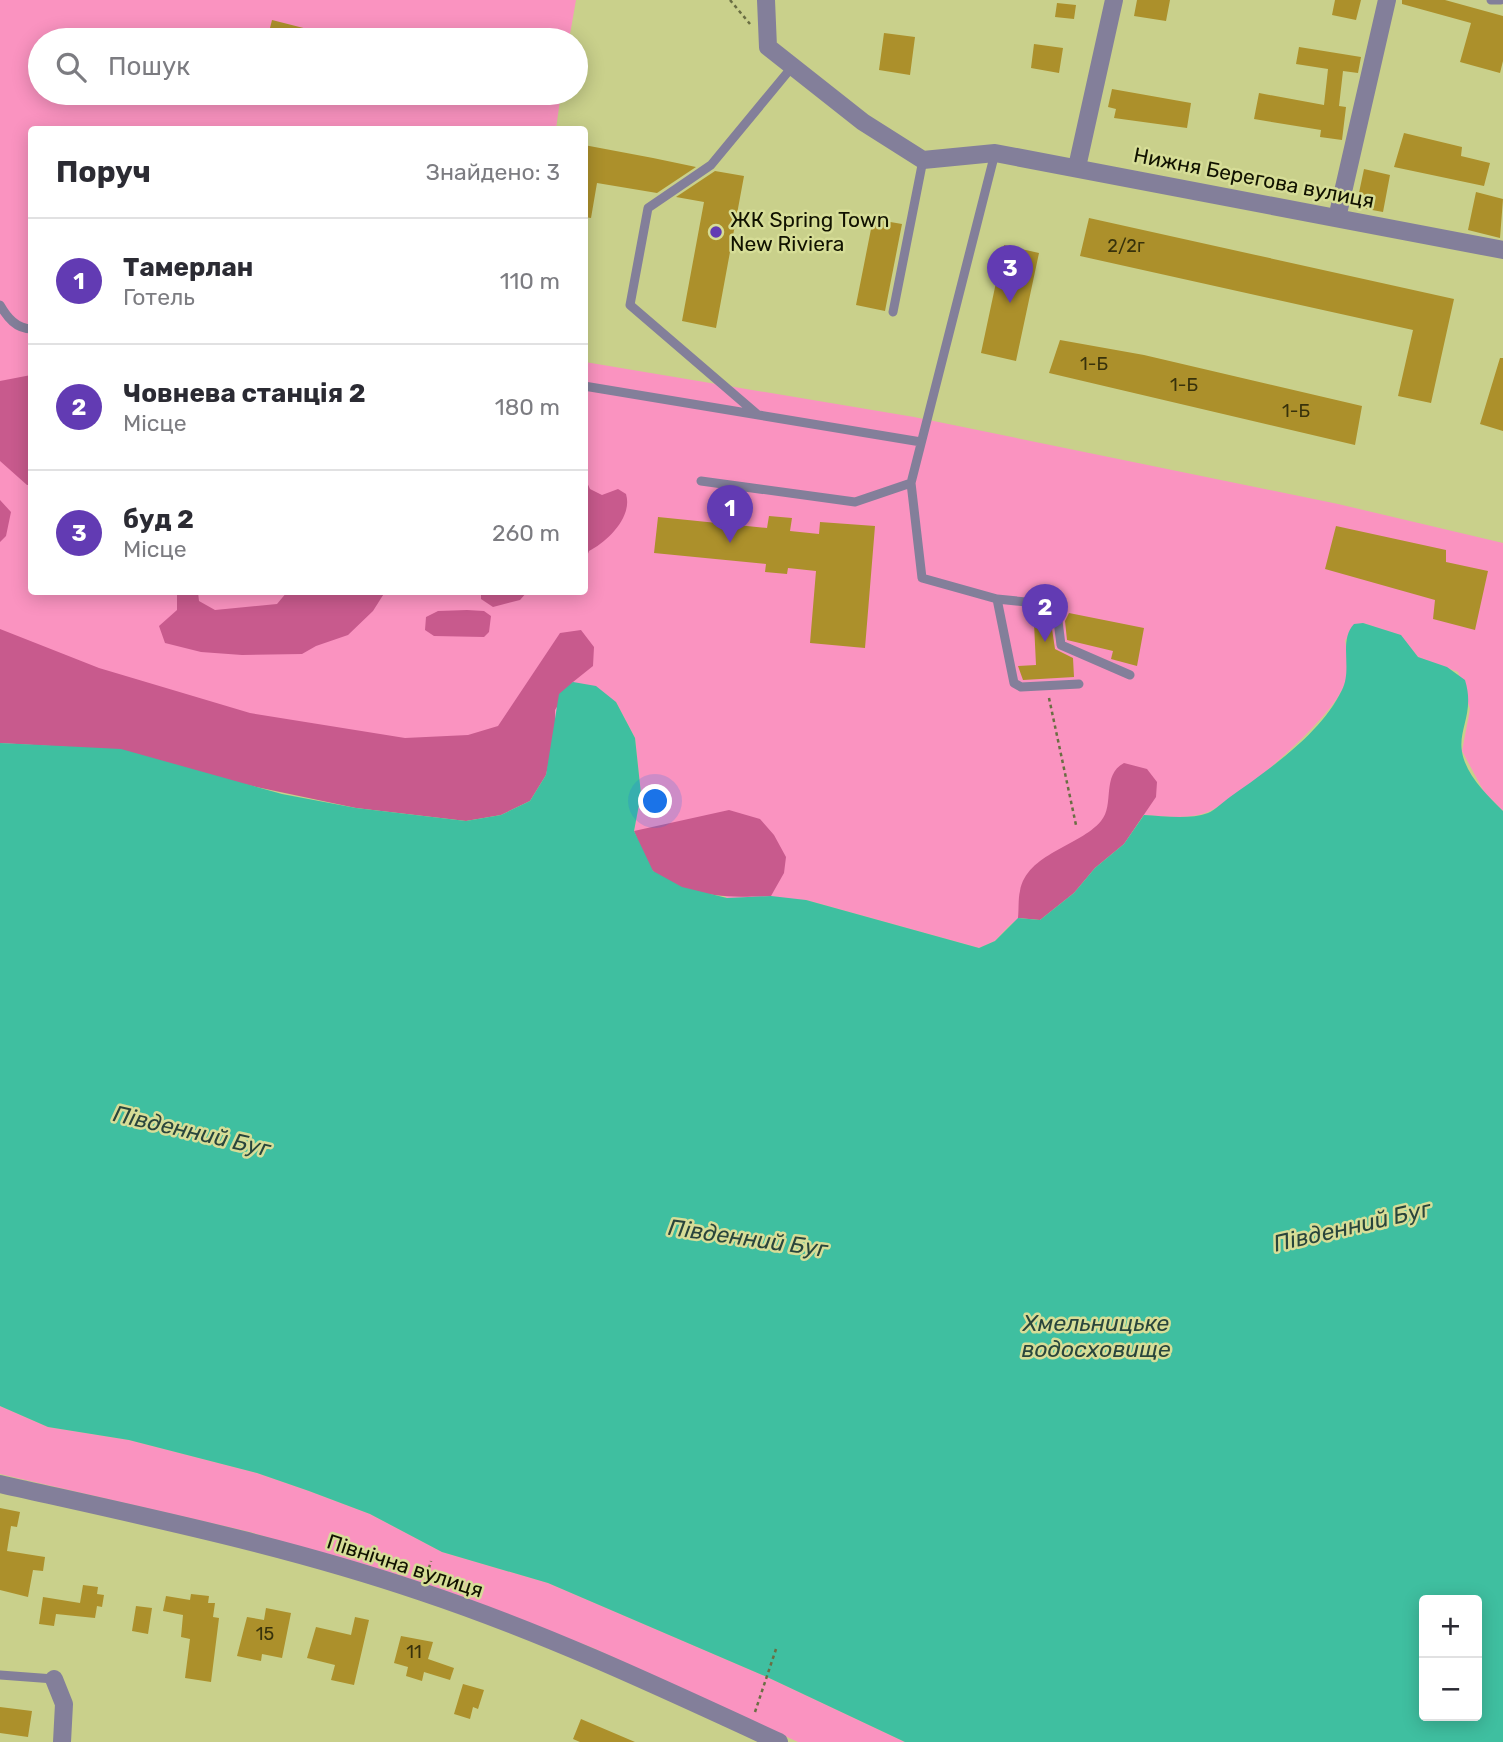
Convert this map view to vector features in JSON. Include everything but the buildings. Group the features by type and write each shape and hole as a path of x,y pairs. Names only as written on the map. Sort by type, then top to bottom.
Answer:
{"street":[{"path":"766,0 768,47 863,122 923,160"},
{"path":"1077,167 1114,0"},
{"path":"1337,218 1387,0"},
{"name":"Нижня Берегова вулиця","path":"923,160 995,153 1503,250"},
{"name":"Північна вулиця","path":"0,1484 248,1540 422,1591 589,1655 779,1742"},
{"path":"54,1679 64,1704 62,1742"}],"lane":[{"path":"1491,0 1501,0"},
{"path":"758,415 630,305 648,208 711,165 793,67"},
{"path":"995,153 911,483 922,578 997,599 1056,605 1061,645 1130,675"},
{"path":"893,312 923,160"},
{"path":"0,305 8,318 23,329 28,329"},
{"path":"588,387 921,442"},
{"path":"701,481 855,502 911,483"},
{"path":"997,599 1014,683 1021,687 1079,684"},
{"path":"0,1675 54,1679"}],"path":[{"path":"1046,686 1076,825"},
{"path":"749,1728 776,1649"}],"shaded area":[{"path":"0,0 576,0 571,28 28,28 28,105 559,105 556,126 28,126 28,595 588,595 588,363 914,417 1338,504 1503,543 1503,811 1484,792 1462,751 1470,709 1458,672 1418,657 1400,635 1363,623 1345,640 1348,670 1343,688 1335,702 1283,757 1241,792 1208,812 1176,817 1143,815 1124,844 1009,926 995,941 979,948 806,900 727,898 634,831 641,794 635,738 616,702 546,775 0,743"},
{"path":"28,376 28,485 0,461 0,381"},
{"path":"588,485 590,489 602,495 618,489 626,494 626,511 622,520 603,542 588,554"},
{"path":"0,500 11,512 6,536 0,542"},
{"path":"177,595 198,595 199,601 215,610 277,604 284,595 383,595 373,611 348,635 302,654 242,655 201,652 165,643 159,626 177,610"},
{"path":"481,595 524,595 520,600 493,607 481,599"},
{"path":"438,611 484,611 491,616 489,632 484,637 434,636 425,630 426,617"},
{"path":"0,629 99,668 250,713 405,738 468,735 498,726 560,633 581,630 594,647 593,666 573,682 555,710 555,735 546,775 530,801 501,815 466,821 356,808 68,747 0,743"},
{"path":"1124,763 1147,769 1157,782 1156,797 1124,844 1095,868 1074,893 1040,920 1018,918 1019,894 1025,878 1043,859 1080,838 1101,821 1107,807 1110,782 1117,768"},
{"path":"729,810 760,819 774,835 786,857 784,873 771,896 726,896 692,891 676,886 652,870 634,831"},
{"path":"0,1406 48,1427 129,1440 257,1473 309,1491 370,1514 442,1552 548,1583 767,1677 905,1742 798,1742 593,1648 424,1584 250,1532 0,1474"}],"water":[{"name":"Хмельницьке водосховище","path":"1363,623 1401,635 1418,657 1447,667 1465,680 1468,702 1461,744 1464,760 1478,784 1503,811 1503,1742 905,1742 767,1677 548,1583 442,1552 370,1514 309,1491 257,1473 129,1440 48,1427 0,1406 0,743 121,749 282,794 356,808 466,821 501,815 530,801 546,775 559,694 573,682 596,686 616,702 635,738 641,794 634,831 653,871 682,887 727,898 771,896 806,900 979,948 995,941 1018,918 1040,920 1074,893 1095,868 1124,844 1144,815 1184,817 1208,813 1292,750 1321,722 1342,690 1349,631 1354,624"}],"place":[{"name":"ЖК Spring Town New Riviera","path":"716,232"},
{"name":"буд 2","path":"1010,303"},
{"name":"Тамерлан","path":"730,543"},
{"name":"Човнева станція 2","path":"1045,642"}],"water label":[{"name":"Південний Буг","path":"192,1131"},
{"name":"Південний Буг","path":"1352,1226"},
{"name":"Південний Буг","path":"748,1238"}]}
